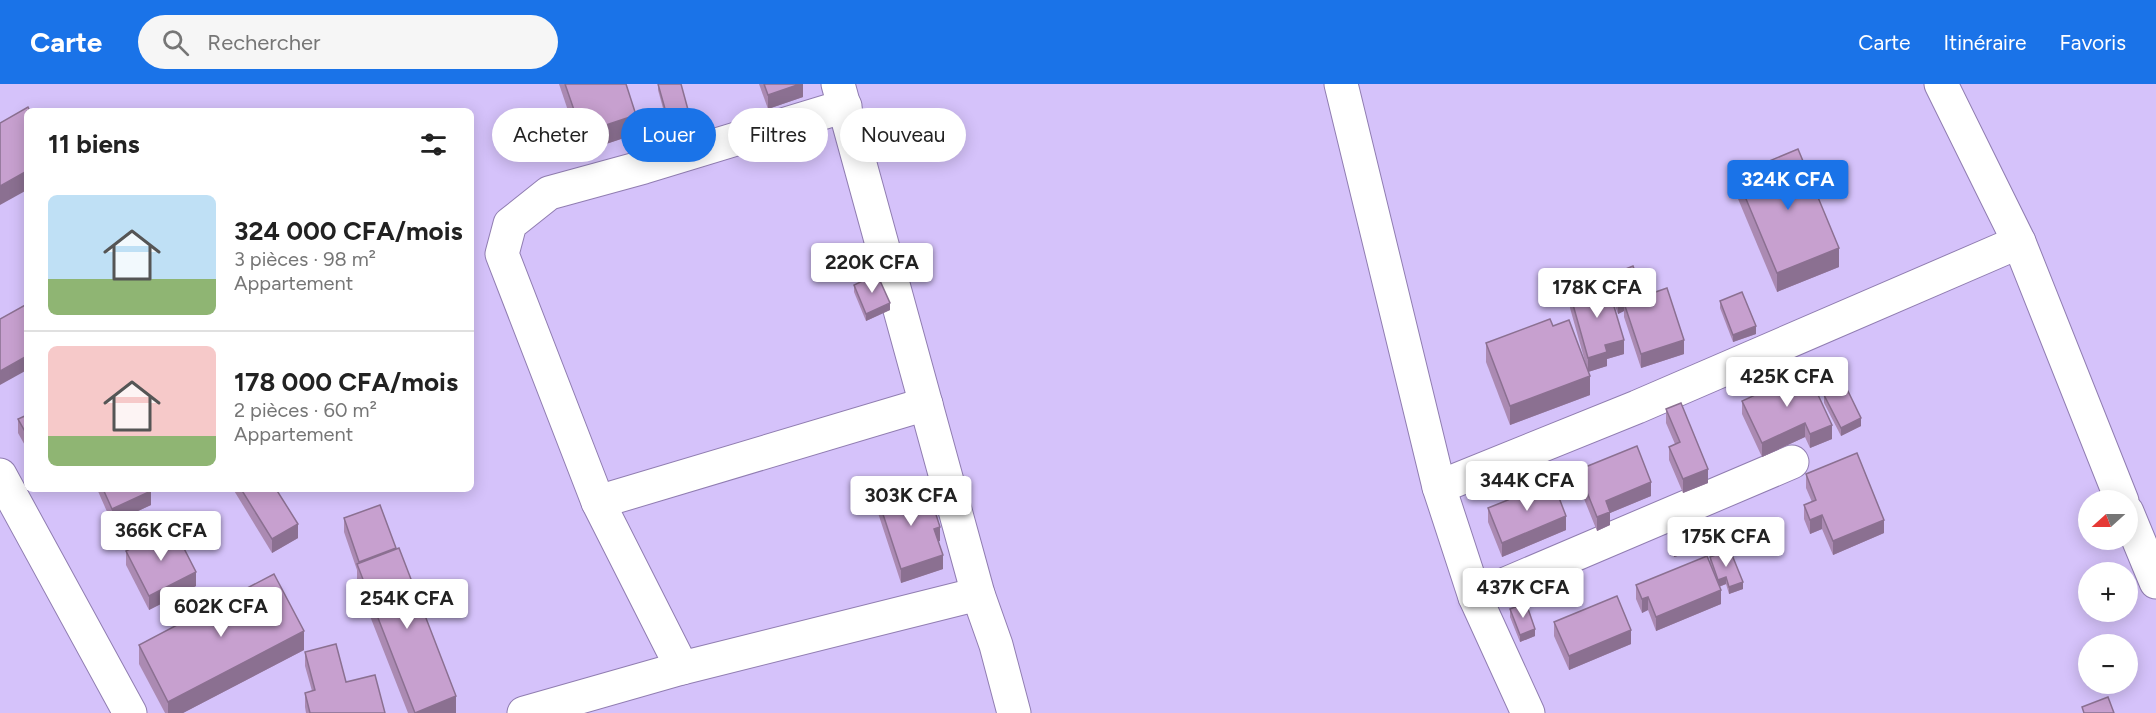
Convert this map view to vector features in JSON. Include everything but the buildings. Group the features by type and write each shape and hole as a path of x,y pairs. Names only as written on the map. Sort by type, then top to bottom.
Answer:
{"street":[{"path":"1341,84 1439,486 1475,597 1528,713"},
{"path":"1941,84 2019,242 2118,490"},
{"path":"682,668 598,502 502,254 510,224 549,193 644,167 841,95 978,594 996,645 1014,713"},
{"path":"1439,486 1636,407 2019,242"},
{"path":"598,502 926,404"},
{"path":"1475,597 1792,462"},
{"path":"0,475 130,713"},
{"path":"2138,539 2156,582"},
{"path":"524,713 682,668 978,594"}]}
